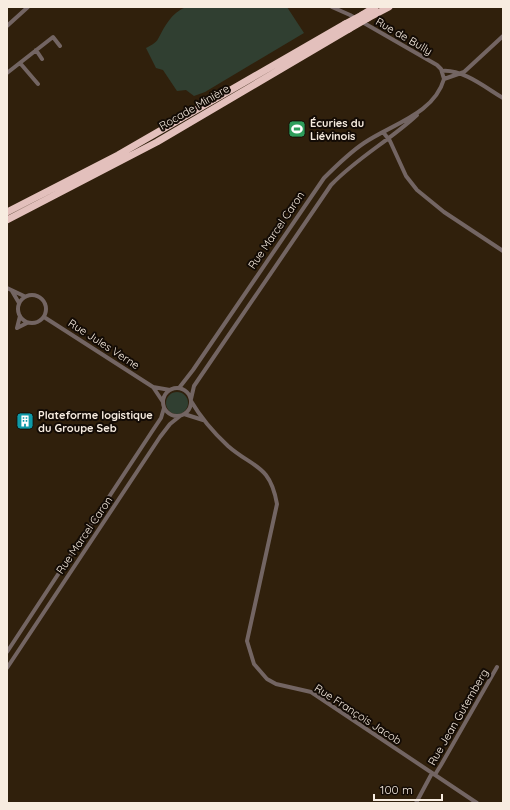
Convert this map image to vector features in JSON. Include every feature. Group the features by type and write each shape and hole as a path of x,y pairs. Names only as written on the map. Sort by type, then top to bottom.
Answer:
{"highway":[{"name":"Rocade Minière","path":"365,17 375,7"},
{"name":"Rocade Minière","path":"7,212 118,155 365,17 389,7"},
{"name":"Rocade Minière","path":"7,220 157,142 347,27"}],"street":[{"path":"7,26 28,7"},
{"name":"Rue de Bully","path":"332,7 437,65 442,71 454,71 503,98"},
{"path":"442,71 444,79 460,74 503,36"},
{"path":"7,73 53,37 60,46"},
{"path":"36,50 42,59"},
{"path":"20,63 38,84"},
{"name":"Rue Marcel Caron","path":"191,400 194,386 331,185 353,163 387,139 436,97 444,79"},
{"name":"Rue Marcel Caron","path":"179,388 193,370 324,178 340,162 382,132 418,113"},
{"path":"382,132 406,176 417,190 444,212 503,251"},
{"path":"324,178 331,185"},
{"path":"7,288 24,296 33,295 42,299 46,307 44,317 37,323 27,323 17,328 20,316"},
{"path":"12,290 19,303"},
{"path":"24,296 19,303 18,311 20,316 27,323"},
{"name":"Rue Jules Verne","path":"44,317 153,387 170,390"},
{"name":"Rue Jules Verne","path":"153,387 163,402"},
{"path":"179,388 185,390 203,420 182,415 169,414 164,408 163,402 165,395 170,390 179,388"},
{"path":"182,415 190,409 191,400"},
{"name":"Rue Marcel Caron","path":"7,652 158,423 164,408"},
{"name":"Rue Marcel Caron","path":"7,668 160,437 170,424 182,415"},
{"name":"Rue François Jacob","path":"203,420 229,446 264,472 274,488 277,504 247,638 254,664 267,679 276,684 311,692 477,803"},
{"name":"Rue Jean Gutemberg","path":"416,803 433,774 436,773 441,765 497,666"}],"green space":[{"path":"186,7 287,7 304,33 205,92 194,96 186,90 177,91 163,70 156,68 146,48 157,40 172,16"},
{"path":"177,392 185,395 188,403 185,411 177,414 169,411 166,403 169,395"}],"place":[{"name":"Écuries du Liévinois","path":"297,129"},
{"name":"Plateforme logistique du Groupe Seb","path":"25,421"}]}
